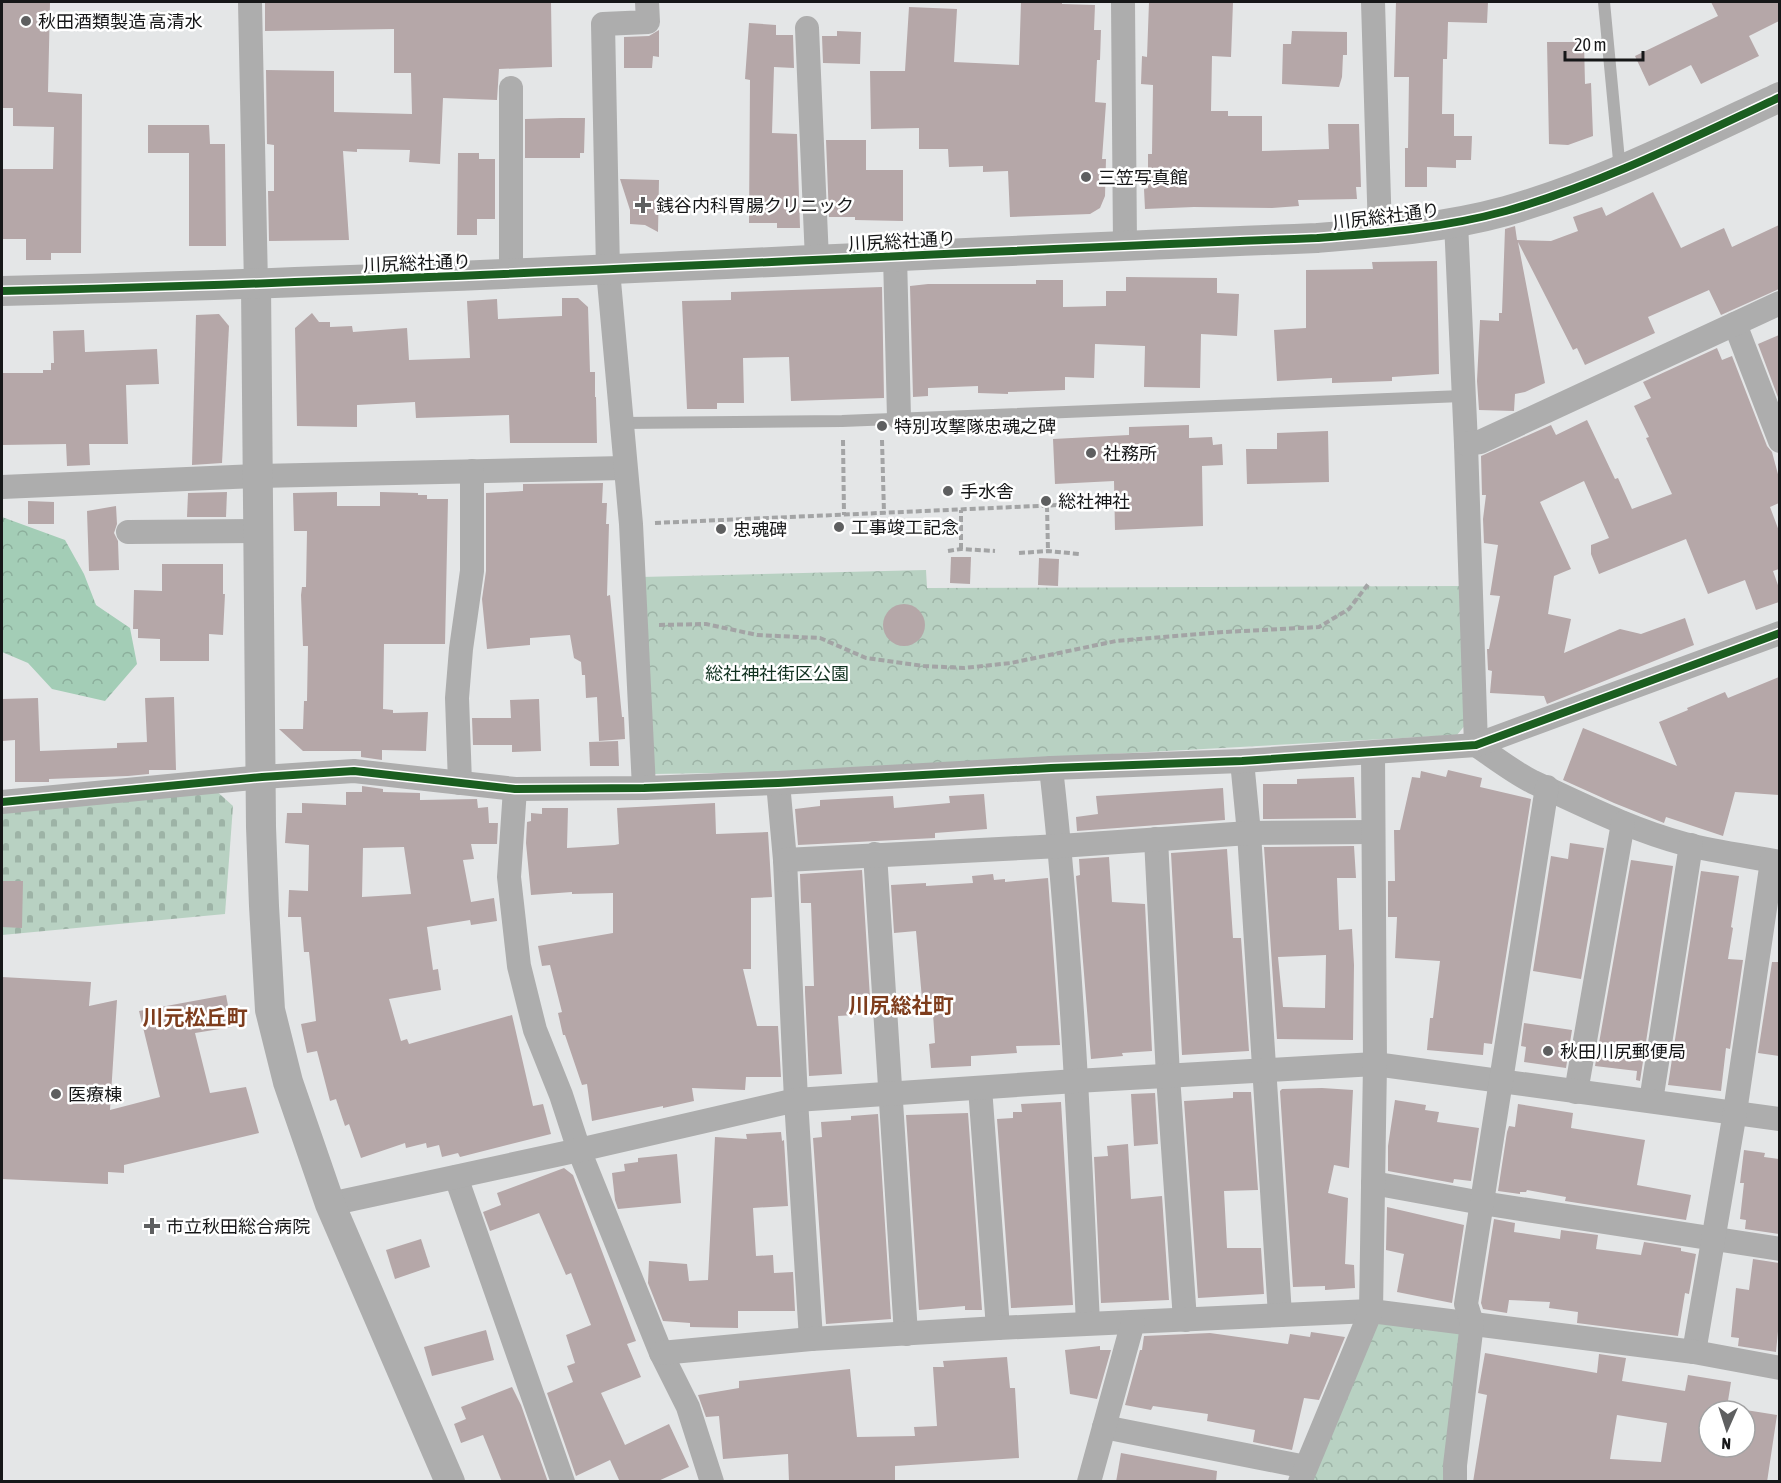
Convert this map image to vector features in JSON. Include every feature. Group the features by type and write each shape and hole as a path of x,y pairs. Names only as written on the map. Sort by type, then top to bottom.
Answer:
{"street":[{"path":"250,2 264,906 270,1010 288,1082 330,1204 447,1481"},
{"path":"644,788 631,524 624,468 608,270 603,24 648,22 647,2"},
{"path":"1124,2 1125,246"},
{"path":"1373,2 1380,233"},
{"path":"807,28 817,260"},
{"path":"510,88 511,274"},
{"name":"川尻総社通り","path":"2,291 256,285 1317,238 1380,233 1456,222 1506,211 1620,171 1779,98"},
{"path":"1456,222 1476,745"},
{"path":"895,256 899,418"},
{"path":"1466,444 1480,442 1779,303"},
{"path":"1735,324 1779,441"},
{"path":"2,487 258,476 624,468"},
{"path":"460,783 457,698 472,571 472,471"},
{"path":"128,532 259,531"},
{"path":"2,802 262,777 354,771 515,789 644,788 1242,761 1476,745 1779,633"},
{"path":"1476,745 1532,782 1623,823 1691,845 1776,861 1694,1353"},
{"path":"1104,1427 1304,1474 1371,1311 1375,1064 1373,753"},
{"path":"1242,761 1249,833 1280,1315"},
{"path":"1051,768 1060,846 1076,1081 1088,1323"},
{"path":"778,783 785,860 796,1100 811,1340"},
{"path":"1455,1482 1455,1465 1472,1323 1466,1304 1547,787"},
{"path":"515,789 509,877 519,966 535,1030 561,1095 579,1150 661,1353 688,1407 712,1482"},
{"path":"1576,1092 1623,823"},
{"path":"785,860 1060,846 1249,833 1373,832"},
{"path":"1156,839 1167,1076 1185,1320"},
{"path":"1651,1101 1691,845"},
{"path":"875,854 906,1334"},
{"path":"330,1204 796,1100 1076,1081 1375,1064 1779,1119"},
{"path":"980,1088 998,1328"},
{"path":"456,1177 563,1482"},
{"path":"1373,1184 1779,1249"},
{"path":"661,1353 811,1340 998,1328 1371,1311 1694,1353 1779,1368"},
{"path":"1089,1482 1133,1322"}],"lane":[{"path":"1604,2 1620,171"},
{"path":"621,423 842,421 1462,396"}],"path":[{"path":"842,421 844,514"},
{"path":"882,440 884,513"},
{"path":"631,524 1104,503"},
{"path":"1047,506 1048,551"},
{"path":"961,510 961,549"},
{"path":"948,550 995,551"},
{"path":"1019,554 1048,551 1079,554"},
{"path":"636,628 706,624 757,635 820,638 866,658 924,666 964,668 1011,663 1116,641 1319,627 1349,609 1369,583"}],"green space":[{"path":"2,517 65,540 84,574 96,605 130,628 137,664 105,701 52,689 28,663 2,652"},
{"name":"総社神社街区公園","path":"926,570 927,588 1460,586 1466,724 1457,735 781,772 653,774 641,577"},
{"path":"213,788 233,806 225,914 2,935 2,811"},
{"path":"1371,1311 1472,1323 1455,1481 1300,1482"}],"building":[{"path":"2,2 50,2 48,92 82,94 81,253 51,253 51,260 26,260 26,239 2,239 2,169 53,169 54,127 13,126 13,108 2,108"},
{"path":"265,2 551,2 552,67 499,69 497,100 443,98 440,164 409,162 410,150 343,151 349,240 269,241 268,191 274,191 274,145 267,144 266,70 334,71 334,112 412,114 411,73 394,73 394,29 265,31"},
{"path":"1021,2 1095,5 1094,30 1101,30 1095,102 1106,103 1102,159 1106,159 1105,196 1100,208 1090,214 1010,217 1008,171 983,172 983,166 949,167 948,149 919,149 919,128 871,129 870,71 905,71 909,7 957,9 954,62 1019,65"},
{"path":"1149,2 1233,2 1231,57 1212,56 1211,111 1228,111 1228,116 1262,116 1262,151 1329,149 1328,124 1359,124 1361,187 1356,187 1357,199 1298,200 1299,206 1272,208 1145,209 1144,189 1148,188 1148,154 1152,154 1153,85 1141,84 1142,56 1147,57"},
{"path":"1396,2 1488,2 1487,23 1448,22 1447,59 1443,59 1442,114 1454,114 1454,136 1472,136 1471,160 1456,160 1456,168 1427,167 1427,187 1405,187 1409,77 1394,77"},
{"path":"1711,2 1779,2 1779,21 1749,36 1759,56 1701,84 1691,65 1649,86 1635,56 1718,16"},
{"path":"749,23 776,25 776,35 793,35 794,68 774,67 772,133 797,134 800,228 777,228 777,223 749,223 750,80 745,79"},
{"path":"659,30 659,57 653,56 652,68 624,68 624,37 649,36"},
{"path":"837,31 861,32 860,64 823,63 822,36 837,36"},
{"path":"1292,31 1347,32 1347,55 1343,55 1339,87 1282,84 1283,44 1291,44"},
{"path":"1547,42 1584,42 1585,84 1591,83 1593,136 1568,145 1549,144"},
{"path":"585,118 584,153 580,153 580,158 525,158 525,119"},
{"path":"148,125 209,125 210,144 225,144 226,246 189,246 189,153 148,153"},
{"path":"826,140 866,140 866,170 903,170 903,221 829,217"},
{"path":"458,153 479,153 479,159 495,159 495,219 477,219 477,235 457,235"},
{"path":"620,179 659,180 658,232 645,225 630,224 630,210"},
{"path":"1653,192 1681,248 1724,228 1732,247 1779,225 1779,289 1721,315 1709,290 1648,317 1655,333 1585,365 1577,348 1573,350 1518,242 1545,383 1515,394 1514,411 1479,410 1477,381 1480,320 1499,321 1499,313 1502,313 1505,229 1515,226 1517,240 1551,241 1578,231 1573,217 1602,207 1606,216"},
{"path":"1437,261 1439,374 1392,377 1392,381 1332,383 1332,378 1277,381 1274,330 1306,328 1306,270 1373,269 1372,262"},
{"path":"1126,277 1217,278 1217,293 1239,294 1237,336 1201,334 1200,388 1144,387 1145,346 1095,344 1094,378 1065,377 1065,390 1008,392 1008,394 978,393 978,386 928,388 928,396 913,397 910,286 1036,284 1036,280 1063,280 1063,307 1106,306 1106,291 1126,291"},
{"path":"882,287 884,398 791,401 789,357 743,358 744,403 717,403 717,409 687,409 682,301 731,300 731,292"},
{"path":"562,298 578,298 588,307 590,372 595,372 597,443 510,443 509,415 416,418 415,402 357,405 357,427 297,426 295,328 312,313 319,322 330,322 330,327 352,326 353,332 407,328 409,360 470,358 467,301 497,299 498,319 562,316"},
{"path":"219,314 229,326 222,463 192,465 196,315"},
{"path":"84,330 85,352 157,349 159,384 126,385 128,444 89,444 90,465 67,466 66,444 2,445 2,373 43,373 43,370 51,370 51,363 54,363 53,331"},
{"path":"1779,335 1779,400 1758,344"},
{"path":"1717,348 1722,360 1732,356 1767,446 1772,452 1779,478 1779,503 1770,507 1779,531 1779,569 1773,571 1779,588 1779,602 1756,610 1745,580 1708,594 1686,539 1599,574 1591,554 1591,545 1609,538 1584,481 1540,502 1571,569 1554,576 1548,614 1571,619 1564,653 1620,629 1641,634 1685,618 1694,645 1547,704 1544,696 1490,693 1492,671 1488,670 1487,649 1489,649 1500,596 1490,595 1498,545 1484,543 1483,519 1486,495 1482,495 1481,456 1551,425 1556,435 1587,420 1632,509 1672,494 1634,406 1651,398 1643,382"},
{"path":"1189,425 1189,438 1212,437 1213,445 1222,444 1223,465 1202,466 1203,526 1115,530 1114,481 1055,484 1053,439 1129,435 1129,427"},
{"path":"1328,431 1329,482 1247,484 1246,449 1277,449 1277,433"},
{"path":"603,483 602,503 607,503 606,524 609,524 607,596 610,595 625,739 599,741 597,697 586,698 585,675 582,675 581,662 574,658 570,635 530,638 530,645 487,649 482,599 486,571 486,493 523,491 523,484"},
{"path":"227,492 226,517 187,517 188,493"},
{"path":"337,492 337,506 380,506 380,492 418,493 418,495 427,495 427,499 448,499 445,644 384,644 383,709 393,710 393,713 428,712 426,751 382,750 382,760 361,757 361,751 303,751 279,729 303,729 304,701 307,701 308,646 303,646 301,595 302,587 306,587 307,531 294,531 293,493"},
{"path":"28,501 54,502 54,524 28,524"},
{"path":"116,506 117,524 114,533 118,541 119,570 89,571 87,511"},
{"path":"951,557 971,557 970,584 950,583"},
{"path":"1039,558 1059,559 1058,586 1038,585"},
{"path":"162,564 223,564 223,594 225,594 223,635 209,634 209,661 160,661 160,639 138,638 138,629 133,629 134,590 162,591"},
{"path":"904,604 919,610 925,625 919,640 904,646 889,640 883,625 889,610"},
{"path":"1779,677 1779,795 1735,792 1723,836 1666,817 1664,823 1563,780 1583,728 1677,766 1659,722 1725,692 1728,698"},
{"path":"174,697 176,770 149,770 149,774 128,776 49,779 49,782 15,782 15,740 2,741 2,699 38,698 40,751 117,748 117,743 147,742 145,698"},
{"path":"539,699 541,751 512,752 512,745 473,745 472,718 511,718 510,700"},
{"path":"618,741 619,766 590,766 589,742"},
{"path":"1448,770 1482,778 1480,787 1531,799 1492,1044 1484,1043 1483,1055 1427,1050 1440,961 1395,958 1397,917 1388,917 1388,881 1395,881 1394,830 1400,830 1412,777 1420,778 1421,771 1446,777"},
{"path":"1354,777 1356,818 1263,819 1263,784 1297,784 1297,779"},
{"path":"362,786 383,789 383,792 420,793 420,800 477,799 478,808 488,807 489,823 498,823 497,844 471,844 474,859 463,860 471,902 494,898 497,921 471,925 470,920 427,927 433,970 438,969 441,990 389,999 401,1041 407,1039 409,1044 512,1015 533,1106 543,1104 551,1134 460,1157 458,1153 442,1157 439,1145 427,1148 426,1143 406,1148 405,1143 361,1158 349,1124 345,1126 336,1099 330,1101 317,1051 307,1053 301,1024 316,1021 309,952 304,952 301,917 288,917 289,890 308,891 309,845 285,843 287,813 302,813 302,803 346,805 346,792 362,792","holes":["404,847 411,894 362,897 363,848"]},
{"path":"1223,788 1225,820 1077,831 1076,817 1098,814 1096,796"},
{"path":"984,794 987,829 935,833 935,838 798,845 795,809 820,806 820,800 893,796 894,808 950,803 949,796"},
{"path":"715,803 716,834 768,832 772,897 751,898 751,969 743,969 757,1026 778,1026 781,1077 746,1077 745,1090 692,1088 694,1101 592,1121 587,1084 582,1085 565,1035 563,1035 558,1013 562,1012 550,965 542,966 538,946 613,933 613,893 572,894 572,892 531,895 526,843 527,822 531,821 531,813 542,814 542,808 568,808 567,848 615,845 619,844 617,808"},
{"path":"1570,843 1604,848 1581,979 1533,971 1551,856 1568,859"},
{"path":"1354,846 1356,878 1337,878 1339,930 1352,929 1353,1040 1277,1039 1264,847","holes":["1326,955 1325,1008 1283,1007 1278,957"]},
{"path":"1227,849 1233,938 1241,938 1249,1051 1182,1055 1171,853"},
{"path":"1109,857 1112,902 1145,904 1152,1051 1122,1053 1123,1056 1091,1059 1076,876 1080,875 1079,859"},
{"path":"1631,860 1673,866 1640,1081 1636,1080 1637,1071 1595,1066"},
{"path":"862,870 871,1014 838,1016 842,1074 809,1076 805,986 814,986 811,903 801,903 800,874"},
{"path":"1701,871 1739,876 1728,959 1743,960 1730,1049 1726,1048 1721,1091 1668,1085"},
{"path":"993,874 994,880 1005,879 1005,882 1048,878 1060,1045 1016,1046 1017,1053 971,1056 971,1066 931,1068 929,1044 935,1043 932,999 922,999 916,931 894,933 891,885 926,883 926,886 973,883 972,876"},
{"path":"2,881 23,881 22,928 2,927"},
{"path":"1772,962 1779,962 1779,1056 1758,1053"},
{"path":"2,977 91,982 89,1006 117,1000 110,1110 160,1097 139,1011 226,995 232,1027 195,1033 210,1093 246,1087 259,1133 124,1165 124,1173 108,1172 108,1184 2,1179"},
{"path":"1524,1023 1572,1030 1566,1068 1524,1062 1526,1047 1521,1046"},
{"path":"1282,1089 1353,1090 1349,1168 1334,1165 1328,1193 1348,1198 1345,1264 1354,1265 1355,1288 1325,1290 1325,1286 1293,1287 1280,1091"},
{"path":"1233,1092 1251,1092 1258,1190 1224,1191 1227,1248 1261,1248 1264,1294 1198,1298 1184,1101 1233,1098"},
{"path":"1155,1093 1158,1144 1134,1146 1131,1094"},
{"path":"1395,1100 1426,1105 1425,1110 1439,1112 1437,1122 1479,1128 1471,1181 1454,1179 1453,1183 1388,1171 1388,1146"},
{"path":"1061,1102 1073,1305 1011,1308 997,1119 1013,1118 1013,1112 1022,1112 1021,1104"},
{"path":"1518,1104 1573,1113 1571,1128 1645,1140 1637,1185 1691,1195 1686,1220 1565,1201 1566,1197 1527,1190 1520,1194 1498,1191 1507,1132 1509,1126 1515,1127"},
{"path":"968,1113 982,1310 965,1310 965,1306 919,1310 906,1115"},
{"path":"878,1114 891,1319 826,1324 813,1138 822,1137 821,1122 851,1120 851,1116"},
{"path":"781,1132 782,1141 784,1140 788,1206 753,1208 756,1256 773,1255 774,1273 793,1272 795,1311 738,1311 738,1328 690,1327 690,1323 663,1321 648,1283 649,1261 687,1264 689,1281 708,1280 715,1137 747,1139 746,1134"},
{"path":"1128,1144 1131,1199 1162,1196 1169,1300 1101,1303 1094,1157 1108,1156 1107,1146"},
{"path":"1744,1150 1765,1153 1764,1157 1779,1159 1779,1234 1745,1229 1746,1220 1740,1219 1744,1183 1740,1183"},
{"path":"677,1154 681,1203 618,1209 612,1173 625,1171 624,1164 638,1162 638,1158"},
{"path":"564,1168 573,1175 636,1341 627,1344 641,1377 601,1393 625,1445 669,1424 689,1467 656,1482 620,1482 610,1460 576,1476 547,1393 573,1382 567,1366 575,1363 566,1335 591,1325 571,1273 566,1275 539,1213 490,1231 483,1212 501,1205 497,1193"},
{"path":"1387,1207 1464,1225 1452,1303 1397,1292 1404,1254 1386,1250"},
{"path":"1494,1219 1515,1223 1514,1232 1560,1239 1561,1230 1598,1235 1596,1249 1641,1255 1644,1242 1681,1248 1681,1251 1696,1254 1689,1294 1685,1293 1678,1336 1577,1323 1578,1312 1549,1308 1550,1302 1509,1300 1507,1313 1483,1309 1481,1303"},
{"path":"421,1239 430,1267 395,1279 386,1250"},
{"path":"1753,1259 1779,1263 1779,1321 1776,1352 1738,1346 1739,1338 1731,1337 1736,1288 1749,1290"},
{"path":"486,1330 494,1360 432,1376 424,1347"},
{"path":"1311,1332 1345,1337 1319,1400 1304,1398 1292,1450 1253,1442 1255,1430 1207,1421 1208,1414 1153,1406 1151,1410 1125,1405 1144,1336 1210,1333 1288,1344 1290,1334 1310,1337"},
{"path":"1100,1346 1100,1350 1111,1350 1097,1399 1070,1394 1065,1350"},
{"path":"1485,1353 1597,1373 1599,1354 1626,1358 1622,1381 1685,1391 1688,1375 1731,1382 1728,1399 1697,1399 1697,1459 1757,1459 1757,1412 1777,1415 1767,1482 1473,1482 1487,1395 1478,1393","holes":["1617,1415 1667,1423 1661,1462 1610,1459"]},
{"path":"1007,1357 1010,1388 1015,1388 1019,1458 895,1466 895,1482 789,1482 788,1454 723,1459 719,1416 706,1417 698,1395 739,1388 739,1381 850,1369 857,1437 915,1436 914,1427 937,1426 933,1367 944,1367 943,1361"},
{"path":"512,1387 521,1405 548,1482 502,1482 483,1435 461,1443 454,1424 466,1419 461,1407"},
{"path":"1121,1453 1217,1471 1216,1482 1116,1482"}],"cycle path":[{"path":"2,291 331,281 1317,238 1388,232 1483,217 1576,188 1645,160 1780,97"},
{"path":"2,802 262,777 354,771 515,789 644,788 1242,761 1476,745 1780,633"}],"place":[{"name":"秋田酒類製造 高清水","path":"26,21"},
{"name":"三笠写真館","path":"1086,177"},
{"name":"銭谷内科胃腸クリニック","path":"643,205"},
{"name":"特別攻撃隊忠魂之碑","path":"882,426"},
{"name":"社務所","path":"1091,453"},
{"name":"手水舎","path":"948,491"},
{"name":"総社神社","path":"1046,501"},
{"name":"工事竣工記念","path":"839,527"},
{"name":"忠魂碑","path":"721,529"},
{"name":"秋田川尻郵便局","path":"1548,1051"},
{"name":"医療棟","path":"56,1094"},
{"name":"市立秋田総合病院","path":"152,1226"}],"district":[{"name":"川尻総社町","path":"901,1005"},
{"name":"川元松丘町","path":"195,1017"}]}
